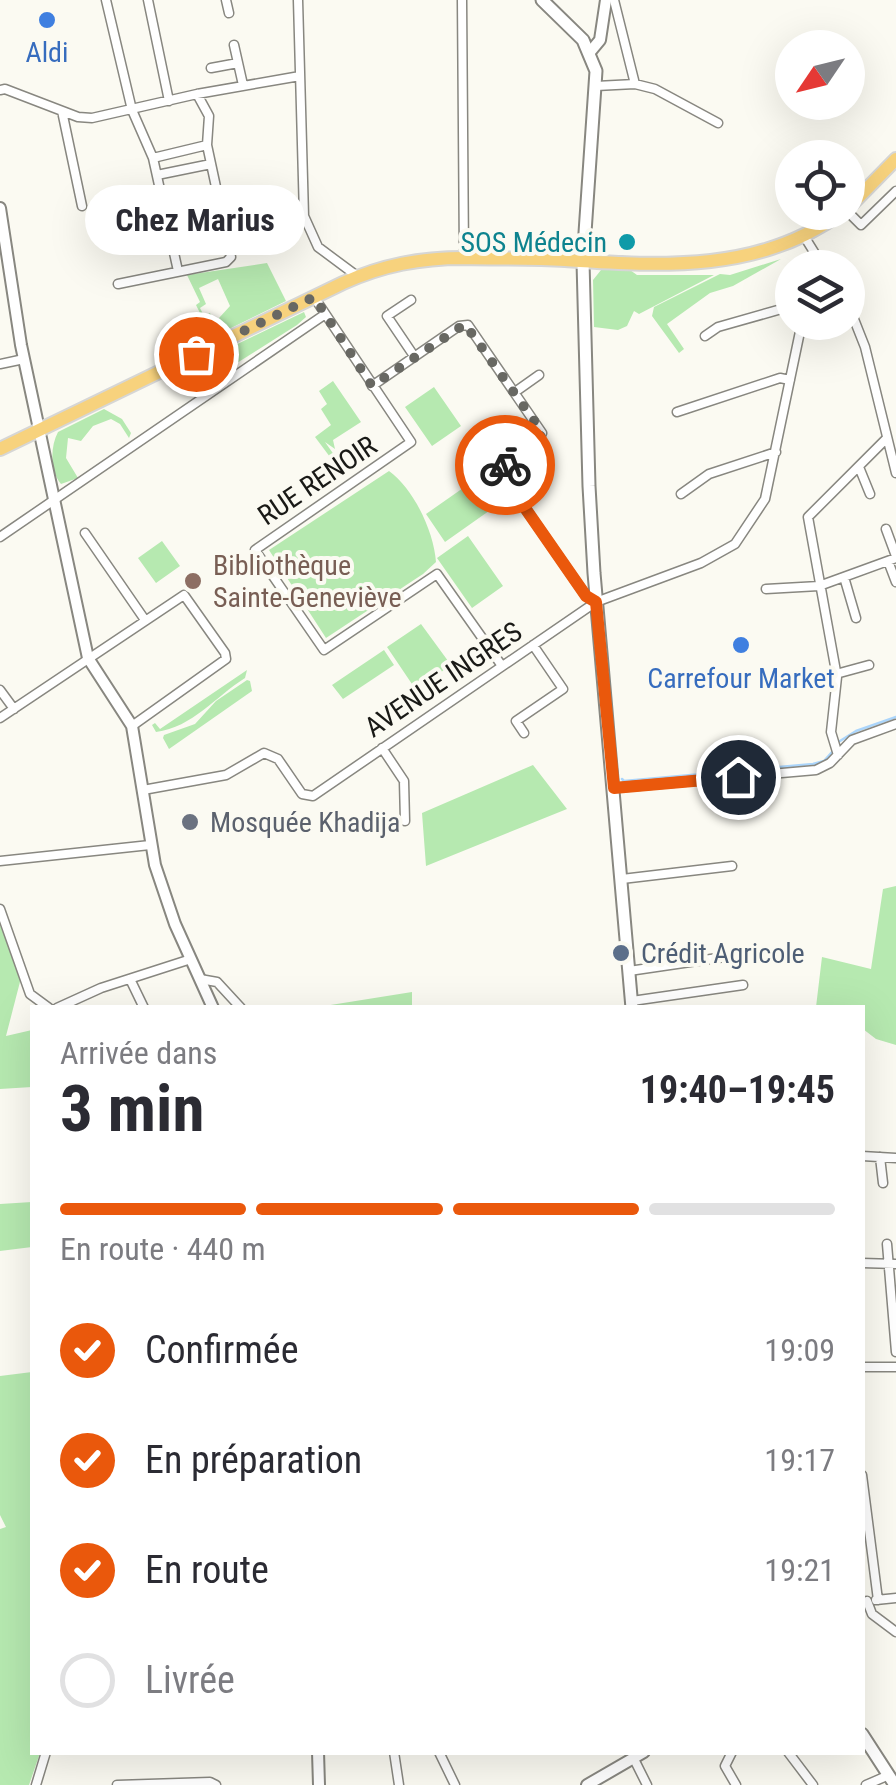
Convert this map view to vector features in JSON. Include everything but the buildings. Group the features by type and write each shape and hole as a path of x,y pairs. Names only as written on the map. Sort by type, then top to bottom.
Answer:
{"main road":[{"path":"542,0 576,31 590,52 596,71 583,262 596,602 632,1004"},
{"path":"865,191 896,159"},
{"path":"0,450 357,276 408,261 464,258 712,262 762,252 814,230"},
{"path":"865,1739 892,1780"}],"street":[{"path":"106,0 132,110 153,158 178,271"},
{"path":"148,0 169,100"},
{"path":"226,0 229,13"},
{"path":"298,0 306,223 322,251 357,276"},
{"path":"462,0 464,258"},
{"path":"590,52 600,40 606,0"},
{"path":"614,0 635,84"},
{"path":"234,46 242,85"},
{"path":"212,68 238,64"},
{"path":"0,90 78,118 92,118 300,76"},
{"path":"596,86 635,84 656,90 718,123"},
{"path":"118,284 228,261 231,254 207,145 209,116 197,94"},
{"path":"62,111 82,206"},
{"path":"153,158 207,145"},
{"path":"157,176 212,164"},
{"path":"865,223 896,191"},
{"path":"0,208 24,359 88,658 132,726 150,845 171,914 212,1005 237,1004"},
{"path":"804,236 813,250"},
{"name":"RUE RENOIR","path":"314,297 411,442 254,550 324,650 437,574 502,666"},
{"path":"411,300 387,316 414,356"},
{"path":"706,336 718,327 775,311"},
{"path":"0,537 324,315"},
{"path":"372,386 465,324 542,436 498,469 586,596 596,602"},
{"name":"AVENUE INGRES","path":"142,790 226,775 264,753 278,760 302,794 316,794 596,602 701,563 735,544 765,499 798,340"},
{"path":"861,340 896,474"},
{"path":"0,364 24,359"},
{"path":"515,392 540,376"},
{"path":"677,412 780,378 790,380"},
{"path":"838,755 831,732 836,674 808,517 887,438"},
{"path":"681,494 709,474 776,452"},
{"path":"859,466 870,494"},
{"path":"886,530 896,582"},
{"path":"84,532 144,620"},
{"path":"766,588 819,586 893,558"},
{"path":"844,577 856,618"},
{"path":"0,718 184,595 227,655 224,661 132,726"},
{"path":"524,733 516,722 563,689 533,645"},
{"path":"836,674 869,665"},
{"path":"0,690 14,709"},
{"path":"614,788 816,770 824,768 852,740 896,724"},
{"path":"382,748 404,781 405,821"},
{"path":"0,861 150,845"},
{"path":"622,879 732,866"},
{"path":"0,910 30,994 45,1005"},
{"path":"630,971 738,955"},
{"path":"65,1005 191,960"},
{"path":"130,979 143,1005"},
{"path":"200,980 217,982 237,1004"},
{"path":"632,1004 743,985"},
{"path":"865,1156 896,1158"},
{"path":"880,1157 882,1183"},
{"path":"888,1244 896,1352"},
{"path":"865,1264 892,1265"},
{"path":"865,1367 896,1367"},
{"path":"865,1498 878,1600"},
{"path":"896,1598 865,1601 872,1614 896,1632"},
{"path":"36,1785 45,1755"},
{"path":"318,1755 319,1785"},
{"path":"394,1755 399,1785"},
{"path":"440,1755 455,1785"},
{"path":"730,1755 725,1766 736,1785"},
{"path":"790,1755 814,1785"},
{"path":"587,1785 639,1756 647,1785"},
{"path":"866,1785 892,1780"},
{"path":"117,1785 216,1785"}],"green space":[{"path":"775,261 733,286 710,293 667,324 684,349 679,353 652,316 654,307 720,274 730,275"},
{"path":"267,263 286,301 223,332 219,318 230,306 218,279 199,288 206,304 200,308 204,316 210,313 218,333 214,336 207,319 185,329 193,348 186,350 182,323 185,319 188,324 201,315 196,305 200,302 187,275"},
{"path":"601,270 630,270 637,275 714,275 639,314 634,311 627,326 618,330 594,327 593,280"},
{"path":"304,312 306,317 297,325 229,368 225,350"},
{"path":"333,381 361,422 333,440 335,449 325,442 337,459 333,461 315,437 331,425 321,409 327,404 319,391"},
{"path":"434,387 461,426 432,446 405,407"},
{"path":"104,409 122,419 131,433 129,438 120,424 111,419 93,426 81,441 68,438 66,458 78,478 61,484 52,459 58,432"},
{"path":"389,471 407,489 421,512 436,562 326,638 269,550"},
{"path":"476,479 496,506 445,542 426,514"},
{"path":"468,536 503,586 472,608 437,558"},
{"path":"162,541 180,566 156,583 138,558"},
{"path":"421,624 451,665 416,690 387,647"},
{"path":"384,650 394,665 343,699 332,685"},
{"path":"247,670 245,678 193,718 156,732 152,725 155,723 160,729"},
{"path":"247,680 252,691 169,749 164,735 195,724 216,701"},
{"path":"533,765 567,809 426,866 422,813"},
{"path":"896,886 896,1045 876,1039 865,1031 865,1005 816,1005 822,957 871,969 883,889"},
{"path":"0,925 21,978 6,1036 30,1030 30,1087 0,1089"},
{"path":"412,992 412,1005 331,1005"},
{"path":"30,1202 30,1247 0,1251 0,1204"},
{"path":"30,1372 30,1755 39,1755 29,1785 0,1785 0,1529 6,1527 0,1515 0,1376"}],"waterway":[{"path":"840,741 896,717"},
{"path":"622,779 813,764 824,761 832,752"}],"way so far":[{"path":"196,354 314,297 372,386 465,324 542,432 538,442 505,465"}],"place":[{"name":"Aldi","path":"47,20"},
{"name":"SOS Médecin","path":"627,242"},
{"name":"Chez Marius","path":"196,354"},
{"name":"Bibliothèque Sainte-Geneviève","path":"193,581"},
{"name":"Carrefour Market","path":"741,645"},
{"name":"Mosquée Khadija","path":"190,822"},
{"name":"Crédit Agricole","path":"621,953"}],"route":[{"path":"505,465 498,469 586,596 596,602 614,788 738,777"}]}
